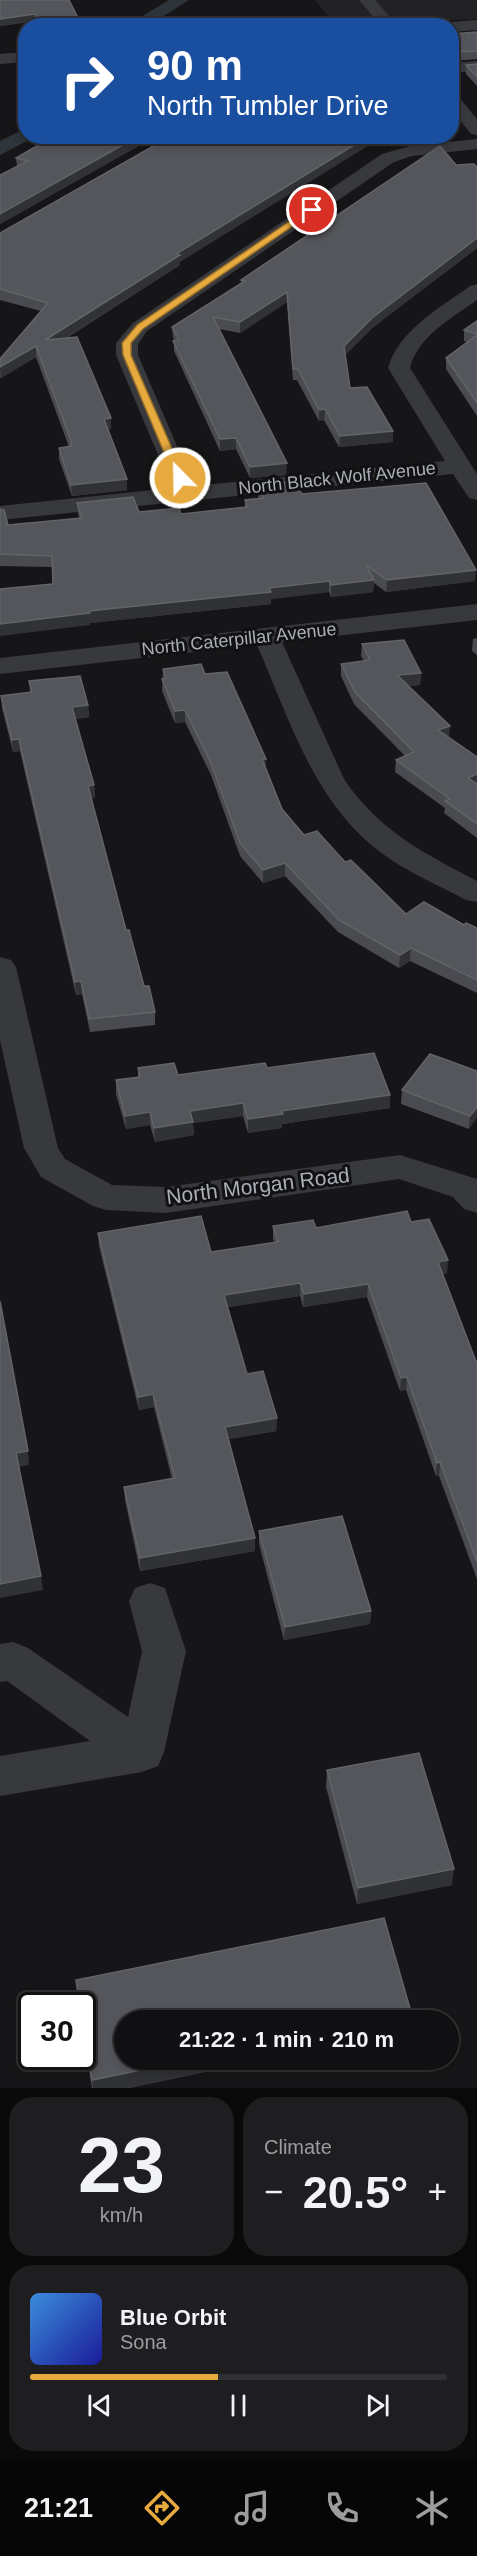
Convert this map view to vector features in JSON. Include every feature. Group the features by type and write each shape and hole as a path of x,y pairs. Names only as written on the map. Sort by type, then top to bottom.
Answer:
{"street":[{"path":"367,0 383,18"},
{"path":"459,26 477,25"},
{"path":"0,59 18,58"},
{"path":"459,67 477,66"},
{"path":"459,108 477,130"},
{"path":"186,494 127,355 127,343 140,327 388,158 418,149 477,144"},
{"path":"477,290 409,344 400,357 399,368 477,493"},
{"name":"North Black Wolf Avenue","path":"0,513 460,466"},
{"name":"North Caterpillar Avenue","path":"0,666 477,612"},
{"path":"266,636 330,779 347,805 372,831 404,855 477,893"},
{"name":"North Morgan Road","path":"0,967 41,1148 53,1168 106,1197 166,1200 399,1167 471,1194"},
{"path":"142,1752 164,1651 150,1600"},
{"path":"0,1663 12,1661 142,1752"},
{"path":"0,1776 142,1752"}],"shaded area":[{"path":"315,0 477,0 477,19 330,18"}],"building":[{"path":"0,0 69,0 78,18 37,18 35,14 0,19"},
{"path":"477,32 477,51 459,52 459,33"},
{"path":"477,64 477,77 466,65"},
{"path":"40,144 125,144 0,214 0,175 28,161 16,158"},
{"path":"157,144 356,144 176,254 180,255 45,340 77,337 111,418 104,419 127,479 71,485 59,448 71,446 71,441 36,346 0,367 0,359 48,303 0,289 0,233"},
{"path":"440,146 456,165 474,164 477,167 477,238 372,318 344,346 350,388 367,387 393,431 340,436 325,409 319,410 298,369 293,369 287,292 240,322 213,317 287,463 250,467 236,438 220,439 173,341 179,340 172,327 245,281 241,280"},
{"path":"477,321 477,334 464,330"},
{"path":"477,335 477,403 446,358"},
{"path":"295,481 302,494 426,483 476,570 387,580 366,565 374,580 331,585 329,581 269,588 271,592 89,611 90,613 0,624 0,589 53,584 52,556 0,554 0,509 4,510 8,525 82,518 77,503 133,497 139,512 179,508 181,514 247,507 245,500 264,498 258,485"},
{"path":"404,640 421,673 397,675 450,726 438,730 477,757 477,774 468,778 477,784 477,824 445,801 450,799 396,760 414,752 355,692 341,664 370,660 362,644"},
{"path":"201,664 205,674 227,672 266,759 262,759 282,809 304,835 317,831 345,862 351,860 406,914 424,902 464,925 466,923 477,928 477,980 411,948 400,955 339,920 285,863 263,870 240,843 211,763 185,710 175,711 162,679 166,678 163,669"},
{"path":"80,676 88,705 72,707 94,785 88,786 126,930 129,930 144,986 149,986 155,1012 89,1019 81,981 75,982 19,739 12,740 1,696 32,692 29,681"},
{"path":"374,1053 390,1095 281,1111 283,1114 248,1119 243,1103 190,1111 193,1122 154,1128 150,1112 125,1116 116,1080 140,1077 138,1068 174,1063 178,1075 265,1063 267,1068"},
{"path":"430,1054 477,1071 477,1107 470,1116 402,1090"},
{"path":"407,1211 411,1222 429,1219 448,1260 438,1262 477,1364 477,1562 440,1462 437,1463 407,1377 401,1378 368,1284 304,1294 300,1283 224,1295 247,1374 263,1371 277,1418 225,1427 255,1538 140,1558 124,1487 175,1478 153,1394 138,1397 98,1233 201,1216 211,1252 278,1242 273,1226 313,1220 316,1228"},
{"path":"0,1301 28,1451 16,1453 41,1576 0,1584"},
{"path":"342,1516 371,1611 285,1627 259,1531"},
{"path":"419,1753 454,1869 358,1888 327,1770"},
{"path":"384,1918 410,2010 114,2010 114,2070 140,2070 92,2080 90,2070 96,2070 96,1992 78,1992 76,1980"}],"waterway":[{"path":"148,18 181,0"},
{"path":"0,149 18,139"}],"route":[{"path":"180,478 127,355 127,343 140,327 312,210"}]}
